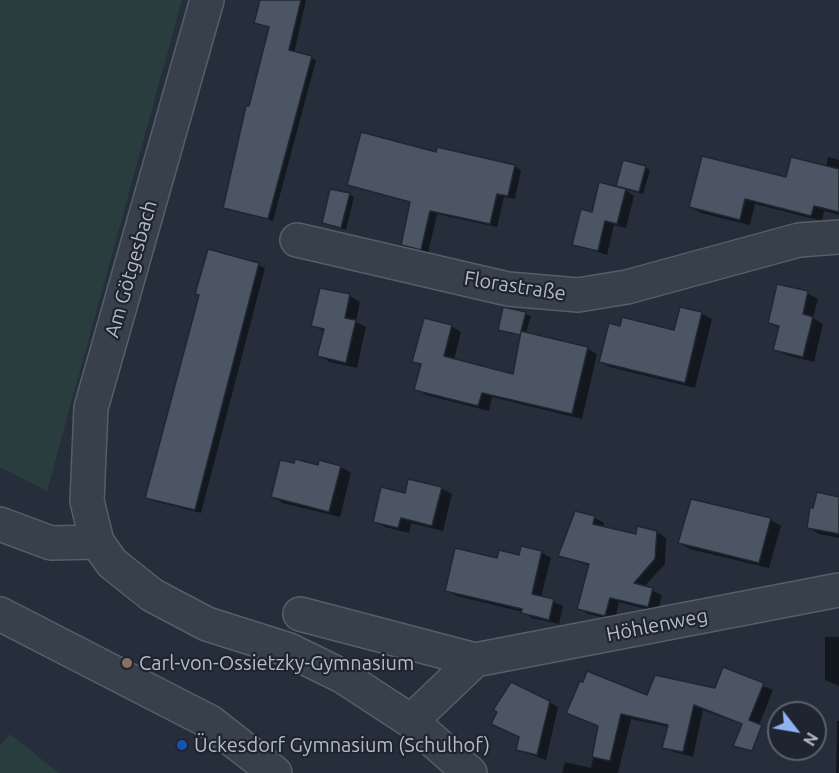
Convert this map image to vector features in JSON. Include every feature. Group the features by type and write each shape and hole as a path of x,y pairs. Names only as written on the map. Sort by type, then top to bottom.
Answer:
{"street":[{"name":"Am Götgesbach","path":"98,542 87,501 91,408 207,0"},
{"name":"Florastraße","path":"297,240 508,289 578,295 627,287 800,240 839,237"},
{"path":"0,524 51,543 98,542 112,564 164,602 207,624 299,655 342,676 411,721 470,773"},
{"name":"Höhlenweg","path":"300,614 475,660 839,590"},
{"path":"0,614 210,722 275,773"},
{"path":"411,721 475,660"}],"shaded area":[{"path":"0,0 182,0 47,491 0,467"},
{"path":"10,734 59,773 0,773 0,746"}],"building":[{"path":"260,0 301,0 289,50 312,56 268,219 223,208 246,106 249,106 269,27 254,23"},
{"path":"361,132 436,152 437,147 515,165 508,196 497,194 490,224 430,211 421,250 401,245 410,202 347,185"},
{"path":"702,156 786,177 791,157 839,169 839,212 814,206 811,216 745,199 740,220 689,207"},
{"path":"623,160 646,166 639,192 616,186"},
{"path":"599,182 626,189 617,224 605,221 598,251 572,245 581,209 592,212"},
{"path":"330,189 350,193 341,228 322,223"},
{"path":"208,249 259,263 195,510 145,498 199,295 195,294"},
{"path":"777,284 808,291 803,314 813,317 803,357 773,350 779,326 768,323"},
{"path":"320,288 350,294 345,318 356,320 346,363 317,356 324,329 311,326"},
{"path":"503,307 526,312 520,335 498,330"},
{"path":"680,307 702,312 685,383 599,362 609,323 620,326 622,317 674,330"},
{"path":"424,318 452,325 444,356 513,374 521,331 588,347 572,414 482,393 478,406 414,390 421,364 412,362"},
{"path":"295,459 318,465 319,460 341,466 329,512 271,497 280,460 294,463"},
{"path":"408,479 442,487 432,526 401,518 398,528 373,522 381,487 405,493"},
{"path":"817,492 839,497 839,534 807,528 810,507 813,508"},
{"path":"691,499 771,518 759,563 678,543"},
{"path":"575,511 595,516 593,524 636,534 637,526 657,531 655,559 634,583 653,588 648,607 610,598 605,616 577,609 589,564 558,556"},
{"path":"521,546 542,551 532,594 554,599 549,620 521,613 522,609 445,591 455,548 497,558 499,550 519,555"},
{"path":"723,667 764,683 749,720 762,725 752,751 733,746 742,724 694,705 683,752 662,748 668,725 621,714 610,761 592,757 598,726 566,713 587,671 647,695 655,675 715,688"},
{"path":"511,682 550,701 537,755 516,750 519,737 491,724 497,712 493,710"}],"place":[{"name":"Carl-von-Ossietzky-Gymnasium","path":"127,663"},
{"name":"Ückesdorf Gymnasium (Schulhof)","path":"182,745"}]}
